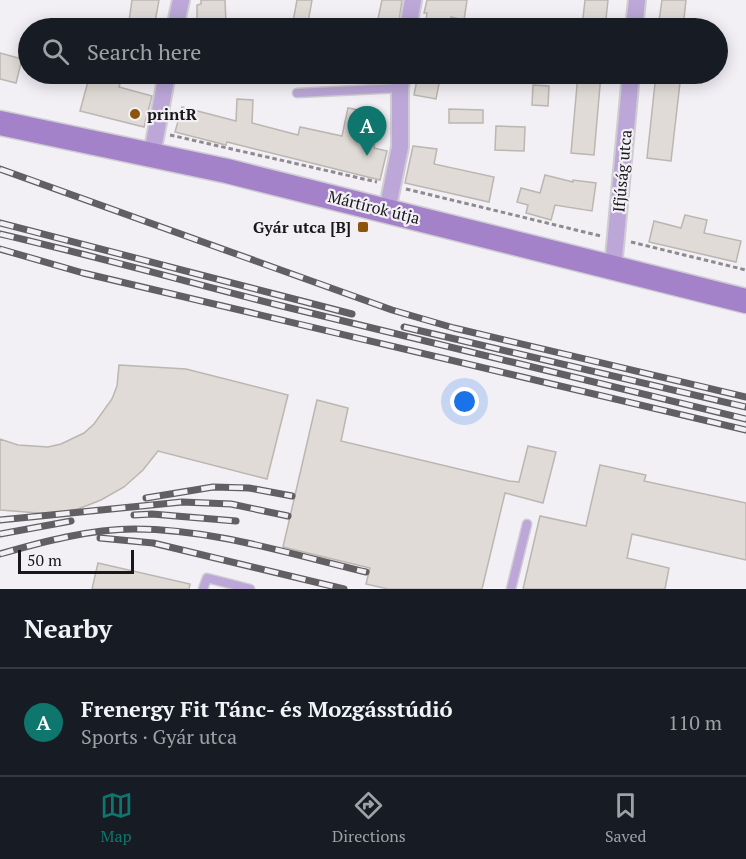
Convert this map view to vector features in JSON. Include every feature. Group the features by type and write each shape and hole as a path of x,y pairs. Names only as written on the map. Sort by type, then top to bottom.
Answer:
{"street":[{"path":"177,18 181,0"},
{"path":"409,18 412,0"},
{"path":"635,18 637,0"},
{"path":"154,146 165,84"},
{"path":"387,211 400,147 401,84"},
{"name":"Ifjúság utca","path":"613,268 630,84"},
{"name":"Mártírok útja","path":"0,123 154,146 387,211 746,300"}],"lane":[{"path":"297,93 375,84"},
{"path":"511,589 527,524"},
{"path":"203,589 207,578 250,589"}],"path":[{"path":"154,146 168,135 746,270"}],"building":[{"path":"132,0 159,0 156,18 129,18"},
{"path":"201,0 225,0 226,18 197,18 197,5 201,4"},
{"path":"297,0 312,0 309,18 294,18"},
{"path":"382,0 402,0 399,18 378,18"},
{"path":"427,0 467,0 464,18 426,18 427,13 424,13"},
{"path":"585,0 608,0 606,18 583,18"},
{"path":"662,0 686,0 684,18 659,18"},
{"path":"0,53 18,58 16,83 0,79"},
{"path":"87,84 120,84 119,87 152,96 144,127 80,111"},
{"path":"416,84 439,84 436,99 414,95"},
{"path":"577,84 600,84 594,155 571,153"},
{"path":"655,84 680,84 671,161 647,158"},
{"path":"533,85 549,86 548,106 532,105"},
{"path":"237,99 253,100 252,123 298,135 300,127 342,136 348,108 374,113 368,140 375,141 374,148 387,151 380,180 227,142 226,145 175,132 182,107 236,121"},
{"path":"449,109 483,110 483,123 449,123"},
{"path":"496,126 525,127 524,151 495,150"},
{"path":"413,146 437,149 434,164 494,177 489,202 405,183"},
{"path":"545,175 573,182 573,180 596,183 592,211 555,205 551,220 526,213 528,205 517,202 521,188 540,193"},
{"path":"685,215 707,220 704,233 741,241 736,262 649,242 654,221 681,228"},
{"path":"119,365 186,369 288,395 267,479 158,451 143,470 124,487 101,500 78,509 51,514 0,510 0,439 18,445 48,447 61,444 84,433 94,424 112,399 117,386"},
{"path":"317,400 348,408 341,441 509,481 519,482 528,446 556,452 543,503 505,493 482,589 388,589 366,584 370,568 283,547"},
{"path":"600,465 646,475 644,481 746,503 746,560 632,534 627,558 669,568 665,589 523,589 540,516 586,526"},
{"path":"98,563 190,584 189,589 92,589"}],"railway":[{"path":"0,169 392,310 454,328 746,397"},
{"path":"0,223 352,314"},
{"path":"0,234 282,306 746,419"},
{"path":"0,249 83,273 746,430"},
{"path":"404,327 746,407"},
{"path":"146,498 213,487 249,488 292,496"},
{"path":"0,520 182,502 231,504 288,516"},
{"path":"134,515 152,514 236,521"},
{"path":"0,534 71,521"},
{"path":"0,554 100,531 164,530 251,544 366,572"},
{"path":"100,538 153,543 344,589"}],"place":[{"name":"printR","path":"135,114"},
{"name":"Frenergy Fit Tánc- és Mozgásstúdió","path":"367,156"},
{"name":"Gyár utca [B]","path":"363,227"}]}
